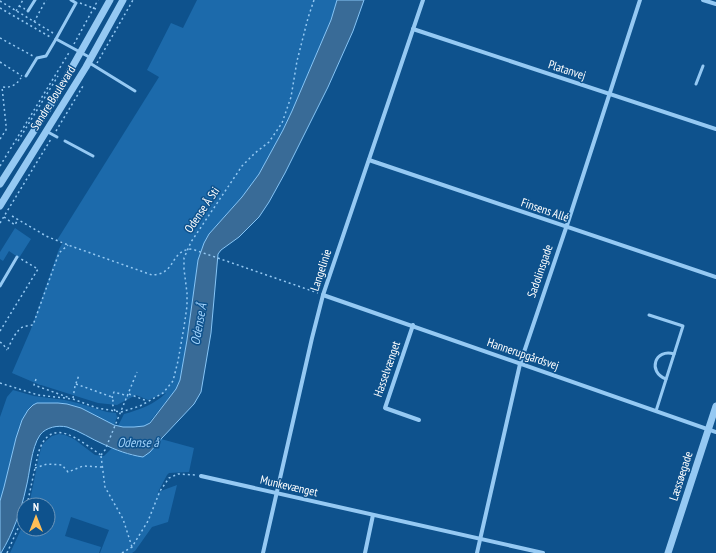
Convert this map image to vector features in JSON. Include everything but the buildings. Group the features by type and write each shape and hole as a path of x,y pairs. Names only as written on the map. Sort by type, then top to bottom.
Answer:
{"street":[{"name":"Søndre Boulevard","path":"1,182 53,101 110,0"},
{"name":"Søndre Boulevard","path":"0,206 90,60 123,0"},
{"name":"Langelinie","path":"263,553 323,295 423,0"},
{"name":"Sadolinsgade","path":"477,553 520,364 640,0"},
{"path":"703,0 716,4"},
{"name":"Platanvej","path":"413,29 716,129"},
{"name":"Finsens Allé","path":"369,160 716,277"},
{"name":"Hannerupgårdsvej","path":"323,295 716,432"},
{"name":"Hasselvænget","path":"413,326 385,408 419,420"},
{"name":"Læssøegade","path":"668,553 716,406"},
{"name":"Munkevænget","path":"201,476 544,553"},
{"path":"365,553 373,515"}],"lane":[{"path":"28,11 35,0"},
{"path":"26,76 37,58 46,56 76,3 71,0"},
{"path":"56,38 81,52 135,92"},
{"path":"696,84 703,66"},
{"path":"46,131 57,137"},
{"path":"65,141 93,156"},
{"path":"0,286 17,257"},
{"path":"649,315 683,326 656,411"},
{"path":"666,379 658,375 655,366 656,362 661,355 665,353 674,354"}],"path":[{"path":"16,11 23,0"},
{"path":"30,26 46,0"},
{"path":"0,166 72,47 98,0"},
{"path":"94,13 101,0"},
{"name":"Odense Å Sti","path":"121,412 148,402 163,393 173,381 178,361 186,306 183,263 184,258 192,242 242,166 255,153 270,142 282,123 292,97 297,61 314,0"},
{"path":"0,1 44,28 56,38"},
{"path":"76,3 81,3 96,9"},
{"path":"5,11 8,6"},
{"path":"0,8 30,26 56,38"},
{"path":"17,18 20,13"},
{"path":"42,32 46,26"},
{"path":"0,38 37,58"},
{"path":"0,62 24,77 21,78 16,84 1,87 6,130 0,139"},
{"path":"0,171 58,76"},
{"path":"12,216 46,236 152,275 162,273 167,269 182,251 195,250 323,295"},
{"path":"4,217 15,225 18,219"},
{"path":"0,342 8,350 10,344 22,327 33,325 59,253 68,245"},
{"path":"0,331 38,269 17,257"},
{"path":"132,547 123,519 105,487 101,455 105,450 137,372"},
{"path":"73,399 79,375"},
{"path":"36,379 34,385 97,408 121,412"},
{"path":"0,383 38,395 73,399"},
{"path":"76,384 112,397"},
{"path":"115,411 112,403 114,392 148,402"},
{"path":"29,497 38,454 42,442 47,437 65,432 101,455"},
{"path":"35,468 47,464 62,465 68,472 83,466 102,467"},
{"path":"122,553 132,547 148,521 160,491 170,478 178,474 201,476"},
{"path":"7,553 16,533"}],"shaded area":[{"path":"197,0 337,0 331,20 283,130 259,174 242,197 209,234 198,260 187,340 180,380 176,389 147,425 137,428 122,427 118,426 124,414 146,406 166,393 148,400 136,395 117,405 98,403 40,385 12,373 31,329 59,249 63,242 57,240 159,77 147,70 171,23 183,28"},
{"path":"15,228 31,239 19,258 9,251 3,261 0,259 0,252"},
{"path":"13,390 34,396 78,403 107,412 116,413 117,417 114,425 81,408 58,403 16,438 0,501 0,417 7,397"},
{"path":"59,434 65,435 74,439 95,455 104,456 112,448 133,456 150,452 161,439 194,448 189,472 169,473 158,492 177,485 168,522 152,527 132,553 100,553 109,530 71,517 65,536 101,547 99,553 10,553 17,537 56,537 56,497 31,497 42,445 52,436"}],"water":[{"name":"Odense å","path":"337,0 364,0 353,31 328,87 269,202 259,217 239,237 221,250 218,254 211,333 201,392 194,404 150,452 143,457 118,450 67,427 52,427 45,430 37,440 24,497 16,497 16,522 13,530 0,553 0,501 22,420 33,405 37,403 67,404 81,408 114,425 123,427 144,426 150,423 176,389 180,380 187,340 198,260 204,243 209,234 242,197 259,174 292,111 331,20"}],"water label":[{"name":"Odense Å","path":"198,324"}]}
